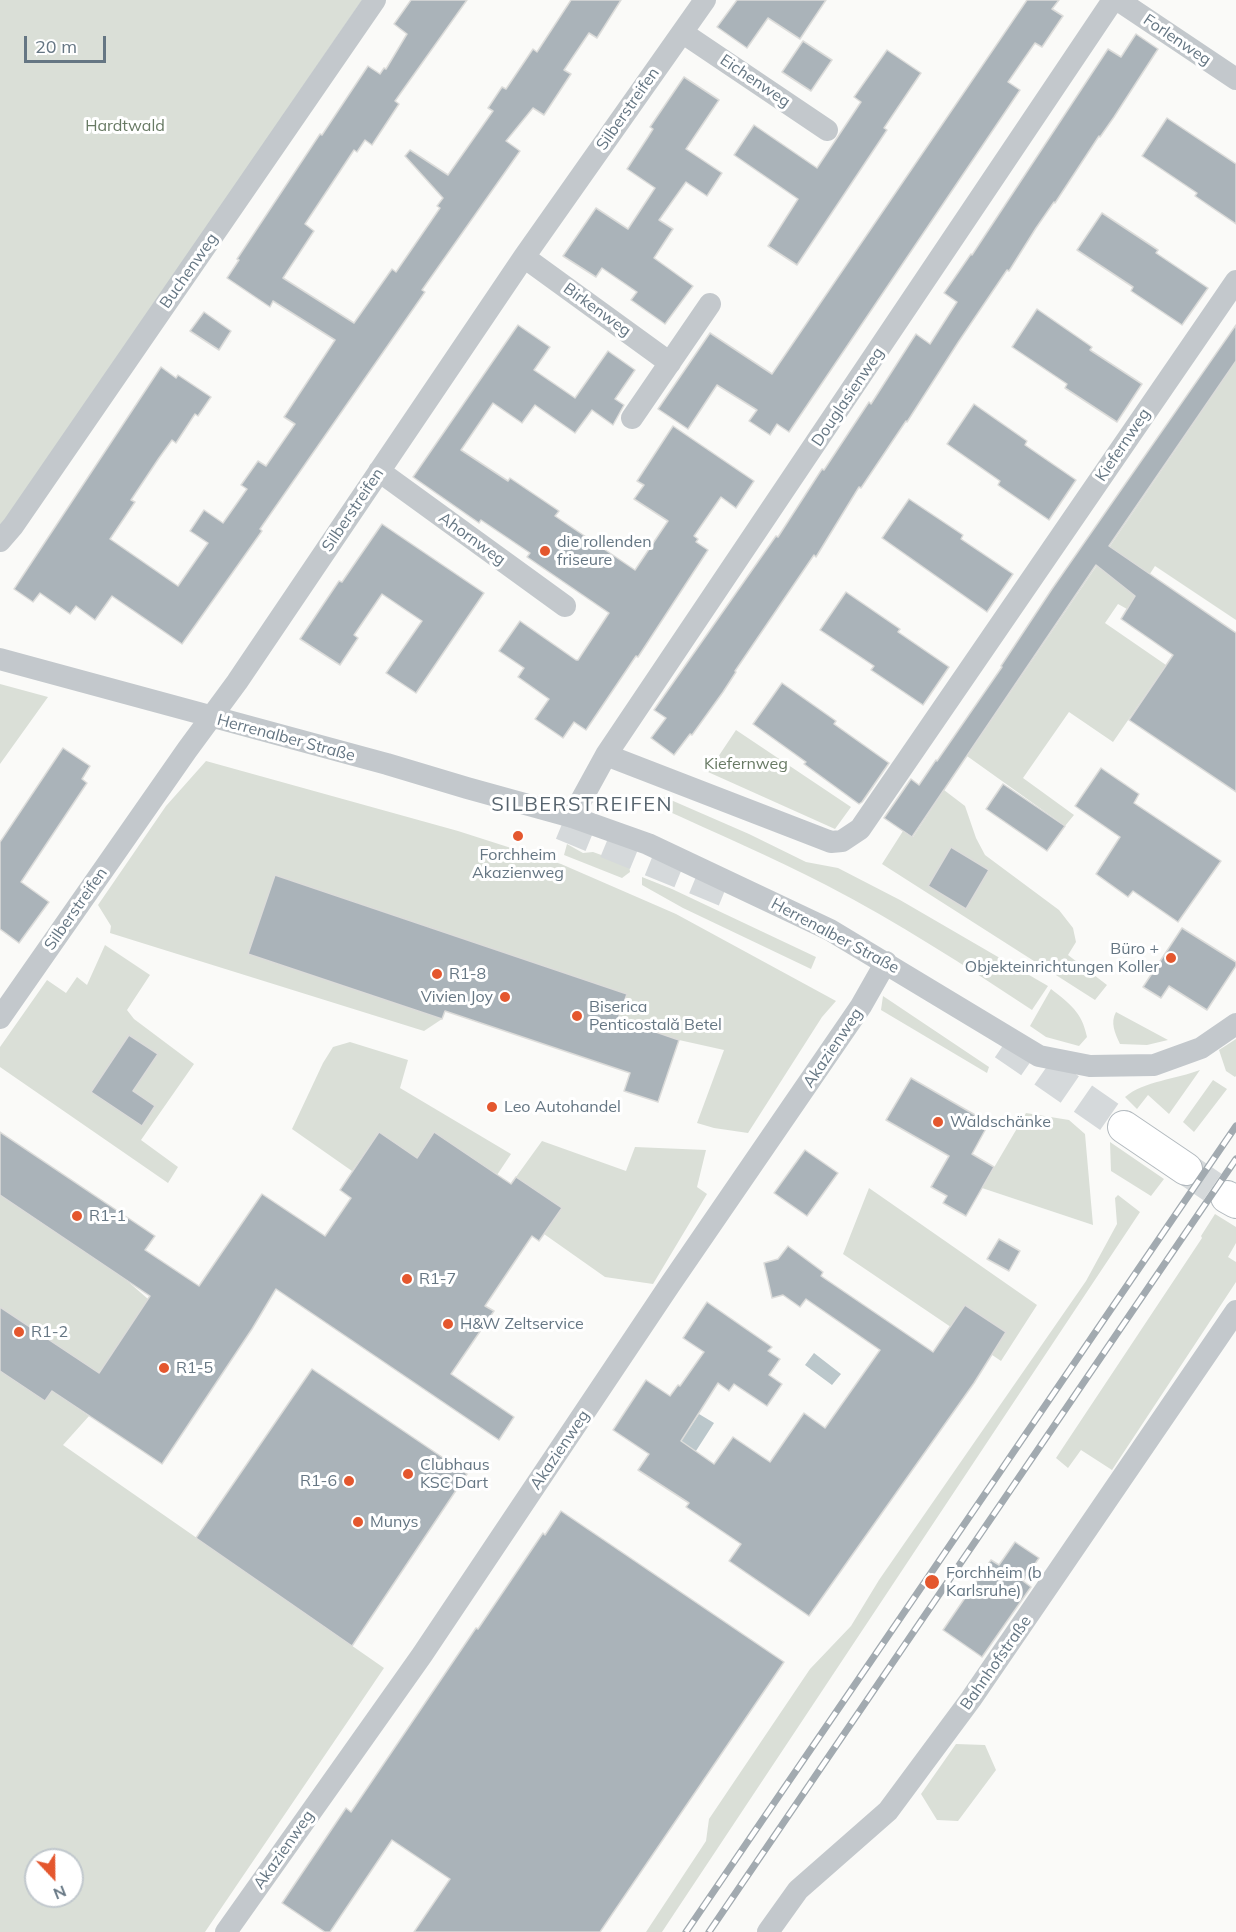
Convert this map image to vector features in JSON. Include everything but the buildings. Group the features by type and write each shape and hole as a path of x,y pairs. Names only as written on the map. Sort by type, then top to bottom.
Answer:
{"main road":[{"path":"1124,1127 1186,1169"}],"street":[{"name":"Buchenweg","path":"0,541 13,526 375,0"},
{"name":"Silberstreifen","path":"0,1018 187,750 212,718 524,257 705,0"},
{"name":"Douglasienweg","path":"573,817 606,756 1113,0"},
{"name":"Forlenweg","path":"1118,0 1236,79"},
{"name":"Eichenweg","path":"683,33 827,130"},
{"name":"Birkenweg","path":"524,257 670,363"},
{"name":"Kiefernweg","path":"606,756 831,842 842,841 860,829 1236,281"},
{"path":"632,418 710,304"},
{"name":"Ahornweg","path":"379,471 565,606"},
{"name":"Herrenalber Straße","path":"0,659 573,817 673,854 830,930 1039,1056 1090,1066 1154,1065 1201,1048 1236,1024"},
{"name":"Akazienweg","path":"226,1932 423,1655 669,1286 861,1006 886,962"},
{"name":"Bahnhofstraße","path":"768,1932 798,1890 888,1810 972,1699 1236,1311"}],"green space":[{"name":"Hardtwald","path":"0,0 362,0 6,520 0,525"},
{"path":"1236,361 1236,620 1155,566 1127,609 1118,604 1105,623 1166,665 1113,742 1069,712 1023,778 1074,815 1065,826 967,756"},
{"path":"0,684 48,697 0,764"},
{"name":"Kiefernweg","path":"736,730 851,807 835,829 708,772"},
{"path":"206,761 458,831 561,864 676,914 836,1001 822,1017 748,1133 697,1123 724,1050 679,1040 618,1019 626,994 275,875 249,954 442,1019 424,1031 110,933 111,926 98,905 166,806"},
{"path":"944,790 965,806 976,838 985,855 1059,910 1073,928 1076,942 1068,955 1107,985 1095,1000 882,864 903,831 913,837"},
{"path":"664,797 806,862 838,868 900,900 1048,986 1032,1010 931,945 853,899 661,808 658,802"},
{"path":"567,844 583,853 593,852 629,865 630,872 622,878 564,855"},
{"path":"642,877 816,957 811,969 683,908 642,885"},
{"path":"105,945 150,975 127,1010 134,1019 194,1064 141,1140 178,1167 168,1183 0,1067 0,1047 47,980 66,993 77,977 87,985"},
{"path":"1051,989 1069,1004 1082,1021 1087,1037 1079,1046 1046,1037 1030,1026"},
{"path":"883,996 989,1067 987,1073 881,1010"},
{"path":"1116,1012 1168,1040 1147,1045 1120,1044 1113,1024"},
{"path":"1236,1039 1235,1077 1226,1071 1219,1050"},
{"path":"350,1042 408,1060 400,1088 511,1154 497,1175 434,1132 417,1158 379,1132 352,1171 292,1129 333,1047"},
{"path":"1200,1070 1169,1114 1148,1095 1137,1109 1125,1097 1142,1087"},
{"path":"1213,1080 1227,1089 1194,1132 1183,1122"},
{"path":"1026,1113 1069,1120 1085,1134 1093,1225 982,1188"},
{"path":"542,1141 626,1171 635,1147 706,1150 697,1187 707,1194 653,1284 605,1277 544,1234 561,1208 516,1177"},
{"path":"1110,1142 1164,1179 1151,1196 1111,1171"},
{"path":"869,1188 1037,1305 1001,1361 843,1254"},
{"path":"0,1195 125,1279 148,1299 76,1407 89,1416 63,1445 384,1668 205,1932 0,1932 0,1371 45,1401 75,1357 0,1307"},
{"path":"1118,1195 1140,1212 662,1932 646,1932 706,1841 709,1819 810,1669 851,1626 879,1580 1086,1281 1117,1224 1115,1198"},
{"path":"1215,1214 1236,1227 1236,1243 1228,1257 1236,1262 1236,1282 1112,1470 1081,1450 1068,1468 1056,1458 1202,1238 1201,1236"},
{"path":"956,1744 985,1745 996,1770 958,1821 937,1820 921,1794"}],"shaded area":[{"path":"814,1353 841,1374 832,1385 805,1365"},
{"path":"699,1414 714,1423 694,1454 679,1444"}],"tunnel":[{"path":"562,824 733,894"},
{"path":"1004,1044 1124,1127"},
{"path":"1186,1169 1227,1197"}],"railway":[{"path":"686,1932 1236,1126"},
{"path":"709,1932 1236,1159"}],"place":[{"name":"die rollenden friseure","path":"545,551"},
{"name":"Forchheim Akazienweg","path":"518,836"},
{"name":"Büro + Objekteinrichtungen Koller","path":"1171,958"},
{"name":"R1-8","path":"437,974"},
{"name":"Vivien Joy","path":"505,997"},
{"name":"Biserica Penticostală Betel","path":"577,1016"},
{"name":"Leo Autohandel","path":"492,1107"},
{"name":"Waldschänke","path":"938,1122"},
{"name":"R1-1","path":"77,1216"},
{"name":"R1-7","path":"407,1279"},
{"name":"H&W Zeltservice","path":"448,1324"},
{"name":"R1-2","path":"19,1332"},
{"name":"R1-5","path":"164,1368"},
{"name":"Clubhaus KSC Dart","path":"408,1474"},
{"name":"R1-6","path":"349,1481"},
{"name":"Munys","path":"358,1522"},
{"name":"Forchheim (b Karlsruhe)","path":"932,1582"}],"district":[{"name":"SILBERSTREIFEN","path":"582,805"}]}
